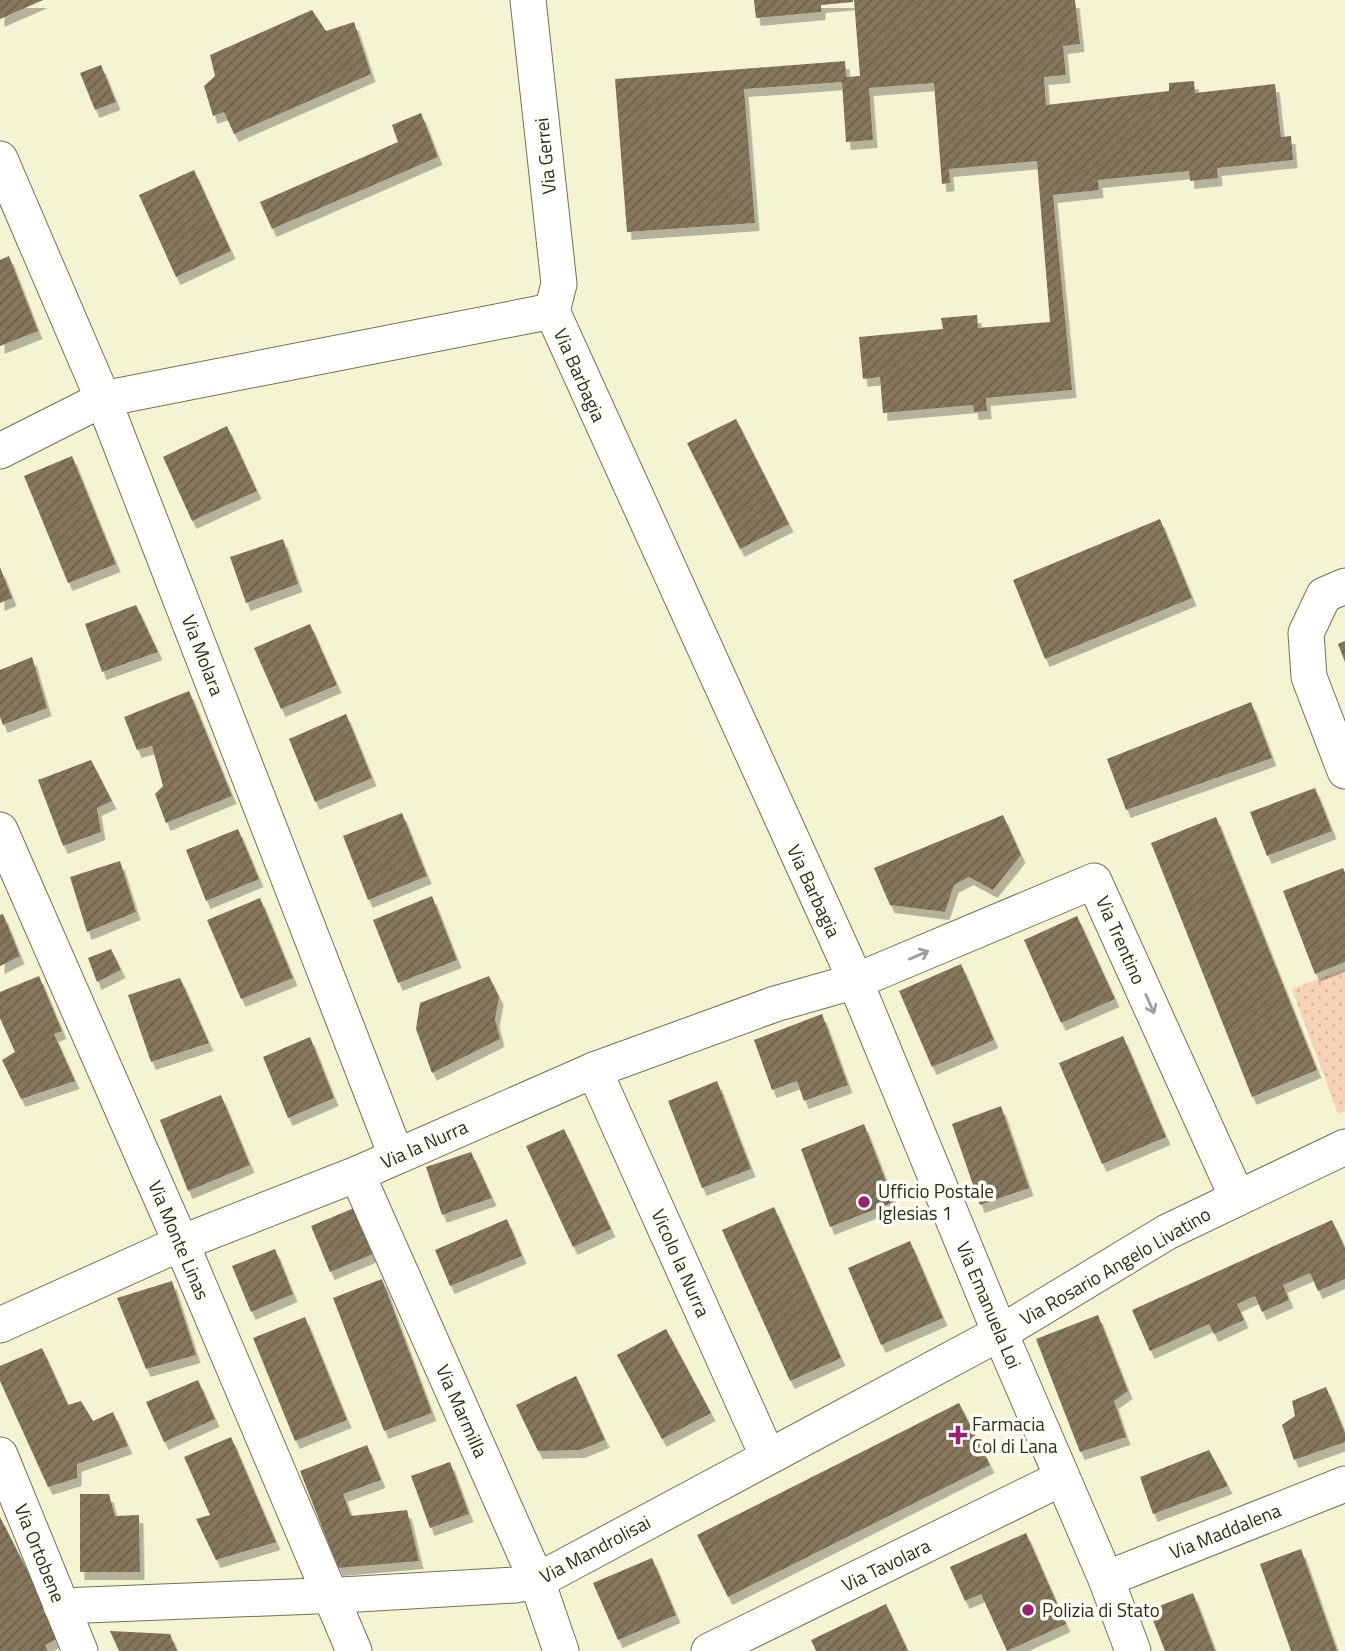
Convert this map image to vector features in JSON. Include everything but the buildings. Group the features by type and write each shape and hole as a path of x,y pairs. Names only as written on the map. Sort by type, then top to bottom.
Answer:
{"street":[{"name":"Via Gerrei","path":"528,0 559,284 552,311"},
{"name":"Via Molara","path":"0,159 103,398 396,1156"},
{"name":"Via Barbagia","path":"0,451 103,398 552,311 851,970"},
{"path":"1345,586 1324,595 1306,633 1309,677 1345,771"},
{"name":"Via Monte Linas","path":"0,830 181,1243 354,1651"},
{"name":"Via Trentino","path":"851,970 1094,881 1237,1197"},
{"name":"Via la Nurra","path":"0,1325 181,1243 357,1174 594,1070 775,1004 851,970"},
{"name":"Via Emanuela Loi","path":"851,970 1000,1333 1106,1579 1133,1651"},
{"name":"Vicolo la Nurra","path":"594,1070 768,1457"},
{"name":"Via Rosario Angelo Livatino","path":"1000,1333 1167,1232 1345,1147"},
{"name":"Via Marmilla","path":"357,1174 537,1581 561,1651"},
{"name":"Via Mandrolisai","path":"61,1606 330,1595 537,1581 1000,1333"},
{"name":"Via Ortobene","path":"0,1455 80,1651"},
{"name":"Via Tavolara","path":"709,1651 1062,1478"},
{"name":"Via Maddalena","path":"1106,1579 1345,1484"}],"shaded area":[{"path":"1345,969 1345,1111 1338,1114 1292,989"}],"place":[{"name":"Ufficio Postale Iglesias 1","path":"864,1202"},
{"name":"Farmacia Col di Lana","path":"958,1435"},
{"name":"Polizia di Stato","path":"1028,1610"}]}
